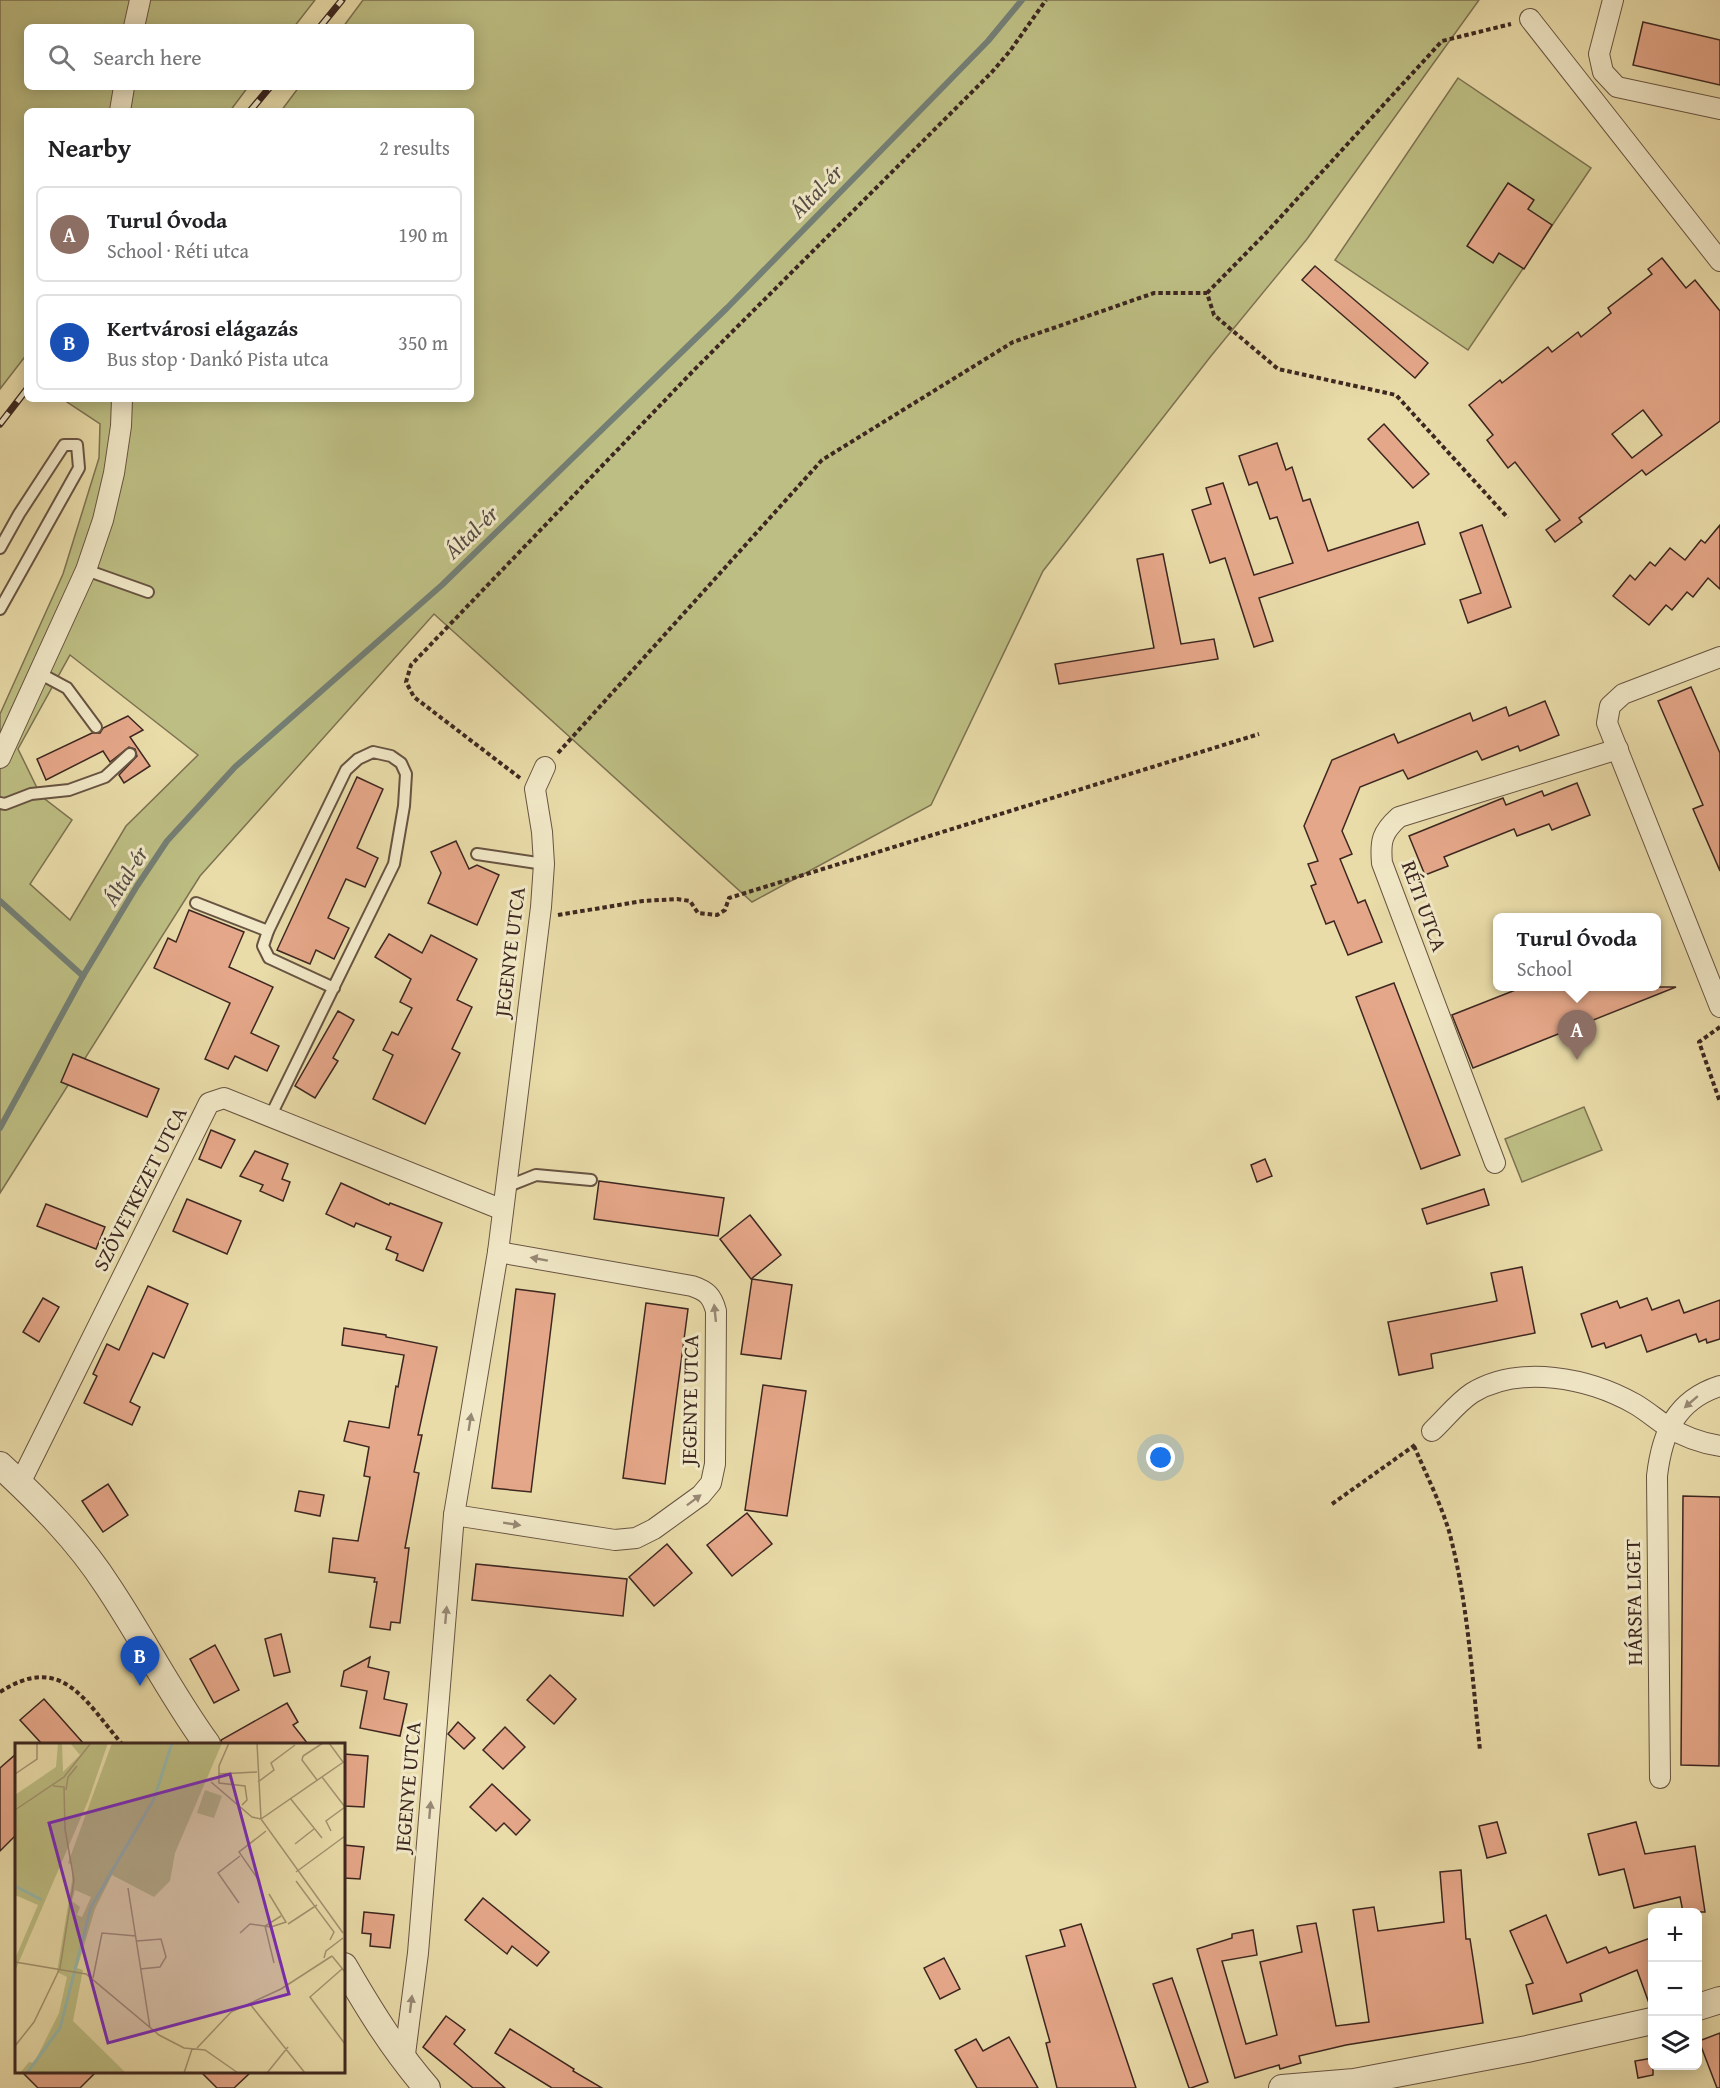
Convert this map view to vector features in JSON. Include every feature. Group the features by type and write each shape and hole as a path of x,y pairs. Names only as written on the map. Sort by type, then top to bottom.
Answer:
{"street":[{"path":"135,24 140,0"},
{"path":"1613,0 1599,54 1603,72 1617,87 1720,110"},
{"path":"1530,19 1720,261"},
{"path":"120,108 124,90"},
{"path":"0,758 86,570 103,520 114,473 122,402"},
{"path":"1720,657 1623,694 1610,706 1607,723 1720,1007"},
{"name":"RÉTI UTCA","path":"1495,1163 1382,863 1381,845 1387,828 1399,816 1618,749"},
{"path":"535,789 545,767"},
{"name":"JEGENYE UTCA","path":"404,2062 418,1953 454,1515 498,1252 538,924 544,864 542,832 535,789"},
{"name":"SZÖVETKEZET UTCA","path":"20,1483 209,1103 224,1098 271,1115 503,1210"},
{"name":"JEGENYE UTCA","path":"454,1515 615,1540 636,1538 654,1529 701,1495 711,1483 715,1464 716,1311 712,1298 704,1290 498,1252"},
{"path":"1432,1431 1466,1397 1481,1388 1517,1379 1542,1376 1566,1379 1605,1389 1646,1410 1668,1427 1701,1442 1720,1446"},
{"name":"HÁRSFA LIGET","path":"1660,1778 1657,1476 1659,1457 1668,1427 1691,1399 1720,1386"},
{"path":"0,1465 20,1483 82,1550 107,1584 182,1709 206,1743"},
{"path":"345,1968 404,2062 427,2088"},
{"path":"1702,2006 1720,2000"},
{"path":"1282,2088 1355,2085 1648,2021"}],"lane":[{"path":"0,548 19,514 64,446 76,445 79,468 0,609"},
{"path":"86,570 148,592"},
{"path":"39,673 67,688 96,727"},
{"path":"271,1115 334,988 394,864 404,806 406,774 401,763 391,756 374,752 358,759 346,770 262,946 269,958 334,988"},
{"path":"0,803 5,804 31,794 69,790 105,777 130,754"},
{"path":"477,854 544,864"},
{"path":"196,903 268,931"},
{"path":"506,1188 536,1176 591,1180"}],"path":[{"path":"535,789 414,697 406,682 411,665 693,370 992,72 1010,51 1046,0"},
{"path":"545,767 822,460 1013,342 1154,293 1207,294 1442,41 1530,19"},
{"path":"1207,294 1214,315 1278,369 1396,395 1508,518"},
{"path":"538,924 561,913 643,901 677,899 690,901 698,913 717,915 725,910 729,898 1259,734"},
{"path":"1720,1027 1699,1042 1720,1102"},
{"path":"1332,1504 1432,1431"},
{"path":"1414,1446 1442,1510 1453,1547 1464,1608 1480,1750"},
{"path":"0,1692 12,1684 28,1679 41,1677 59,1679 77,1691 121,1743"}],"green space":[{"path":"0,0 315,0 296,24 24,24 24,90 246,90 232,108 24,108 24,358 0,389"},
{"path":"363,0 1479,0 1307,239 1211,356 1043,571 931,805 752,902 434,614 200,876 0,1193 0,714 63,574 99,458 100,424 67,402 474,402 474,108 283,108 297,90 474,90 474,24 345,24","holes":["70,655 198,755 126,826 70,920 30,884 72,820 41,796 18,749"]},
{"path":"1458,78 1591,168 1468,350 1335,260"},
{"path":"1584,1107 1602,1150 1522,1182 1505,1139"}],"building":[{"path":"1643,22 1720,40 1720,85 1633,65"},
{"path":"1508,183 1534,200 1528,209 1552,225 1524,269 1499,253 1493,263 1467,246"},
{"path":"1662,258 1686,288 1695,280 1720,311 1720,421 1646,475 1642,470 1579,518 1582,522 1555,542 1546,530 1560,520 1515,462 1508,468 1487,440 1493,435 1469,405 1500,380 1502,383 1548,347 1552,352 1578,332 1581,337 1611,313 1608,308 1652,274 1648,269","holes":["1643,410 1662,435 1632,458 1612,434"]},
{"path":"1315,266 1428,363 1415,378 1302,280"},
{"path":"1384,424 1429,474 1413,488 1368,439"},
{"path":"1277,443 1286,470 1292,467 1303,501 1310,499 1328,551 1418,522 1425,544 1259,598 1273,641 1254,647 1225,558 1210,563 1192,510 1211,504 1206,488 1223,483 1254,575 1293,563 1277,517 1270,519 1257,482 1249,485 1239,456"},
{"path":"1482,525 1511,607 1468,623 1460,600 1481,593 1460,533"},
{"path":"1720,525 1720,589 1708,578 1693,597 1687,592 1672,610 1666,605 1649,625 1613,596 1630,575 1635,580 1650,562 1655,566 1670,548 1685,560 1701,540 1705,543"},
{"path":"1163,554 1181,644 1214,639 1218,659 1059,684 1055,664 1154,648 1137,559"},
{"path":"1691,687 1720,753 1720,871 1693,809 1703,805 1658,701"},
{"path":"1545,701 1559,735 1520,751 1518,746 1482,760 1477,751 1408,779 1403,770 1360,787 1342,831 1352,854 1340,859 1358,903 1365,900 1382,942 1348,955 1334,921 1326,924 1311,886 1316,884 1308,864 1318,861 1304,826 1332,760 1394,734 1398,743 1470,713 1473,721 1506,707 1509,716"},
{"path":"128,716 143,730 130,737 150,766 124,783 119,775 137,756 135,749 129,747 110,762 103,751 46,780 37,759 92,733 100,733 103,728"},
{"path":"357,777 383,789 357,848 378,858 365,887 346,879 328,918 349,928 334,959 316,950 310,964 277,950"},
{"path":"1577,783 1590,815 1552,830 1549,824 1517,836 1514,829 1444,857 1448,866 1425,875 1409,836 1503,798 1506,805 1542,791 1544,796"},
{"path":"456,841 469,869 477,865 499,875 477,925 428,903 441,873 431,852"},
{"path":"189,910 244,932 229,967 273,987 251,1033 279,1046 267,1071 235,1056 228,1069 205,1059 230,1003 154,968 168,938 176,942"},
{"path":"389,934 422,953 431,935 477,959 457,1000 472,1007 452,1049 460,1053 425,1124 373,1099 393,1055 383,1050 392,1032 398,1035 412,1008 400,1002 411,979 375,957"},
{"path":"1394,983 1460,1155 1421,1169 1356,997"},
{"path":"1661,987 1676,987 1473,1068 1452,1015 1513,991 1661,991"},
{"path":"338,1011 354,1020 333,1058 338,1061 315,1098 295,1086"},
{"path":"73,1054 159,1089 147,1117 61,1082"},
{"path":"211,1130 235,1140 221,1168 199,1159"},
{"path":"255,1151 288,1164 282,1179 290,1182 283,1201 260,1191 263,1185 240,1176"},
{"path":"1265,1159 1272,1176 1257,1182 1251,1165"},
{"path":"599,1181 724,1198 718,1236 594,1219"},
{"path":"341,1183 389,1205 390,1203 442,1223 423,1271 396,1260 398,1254 386,1249 391,1237 356,1223 354,1227 326,1214"},
{"path":"1484,1189 1489,1205 1427,1224 1422,1209"},
{"path":"187,1199 241,1221 227,1254 173,1231"},
{"path":"46,1204 105,1227 96,1249 37,1226"},
{"path":"750,1215 781,1255 751,1279 720,1239"},
{"path":"1522,1267 1535,1333 1431,1354 1433,1368 1399,1375 1388,1322 1497,1301 1491,1273"},
{"path":"752,1279 792,1285 781,1359 741,1354"},
{"path":"148,1286 188,1304 164,1358 153,1353 130,1402 140,1407 132,1425 84,1403 97,1376 93,1374 107,1344 119,1350"},
{"path":"516,1289 555,1294 531,1492 492,1488"},
{"path":"43,1298 59,1307 39,1342 23,1332"},
{"path":"1647,1298 1652,1310 1679,1300 1684,1313 1720,1300 1720,1339 1707,1343 1706,1339 1699,1342 1696,1334 1647,1352 1641,1335 1606,1348 1604,1343 1592,1347 1581,1314 1617,1301 1620,1308"},
{"path":"646,1303 688,1309 665,1484 623,1478"},
{"path":"344,1328 437,1347 418,1435 422,1435 414,1472 419,1473 405,1548 409,1548 400,1623 391,1622 390,1630 370,1627 377,1582 374,1582 375,1578 329,1572 333,1538 358,1541 370,1477 364,1476 369,1447 344,1441 349,1421 389,1428 404,1355 342,1345"},
{"path":"763,1385 806,1391 787,1516 745,1510"},
{"path":"108,1484 128,1515 103,1532 82,1501"},
{"path":"299,1491 324,1495 320,1516 295,1511"},
{"path":"1683,1496 1720,1497 1719,1766 1681,1765"},
{"path":"747,1513 772,1544 732,1576 707,1545"},
{"path":"667,1544 692,1573 654,1606 629,1577"},
{"path":"476,1564 627,1579 623,1616 472,1600"},
{"path":"281,1634 290,1672 274,1676 265,1639"},
{"path":"215,1645 239,1690 214,1703 190,1659"},
{"path":"370,1657 368,1667 389,1672 384,1699 407,1704 400,1736 360,1728 367,1691 341,1686 344,1671"},
{"path":"550,1675 576,1699 554,1724 527,1700"},
{"path":"44,1699 83,1743 41,1743 20,1720"},
{"path":"287,1703 298,1722 293,1725 307,1743 222,1743 221,1740"},
{"path":"458,1722 475,1738 464,1749 448,1734"},
{"path":"505,1727 525,1747 503,1769 483,1750"},
{"path":"345,1754 368,1756 364,1807 345,1806"},
{"path":"15,1755 15,1836 0,1851 0,1768"},
{"path":"492,1784 530,1820 516,1835 504,1823 496,1831 470,1807"},
{"path":"1497,1822 1506,1853 1487,1858 1479,1826"},
{"path":"1636,1822 1645,1854 1695,1846 1705,1912 1702,1912 1702,1908 1682,1908 1680,1897 1634,1908 1624,1869 1599,1875 1588,1834"},
{"path":"345,1845 364,1847 360,1879 345,1878"},
{"path":"1461,1870 1466,1939 1470,1939 1483,2023 1346,2045 1299,2056 1301,2063 1280,2069 1279,2065 1235,2078 1197,1949 1232,1938 1232,1934 1253,1930 1257,1955 1222,1961 1246,2044 1277,2035 1260,1962 1302,1952 1297,1926 1316,1923 1336,2026 1369,2022 1353,1910 1374,1907 1378,1931 1444,1922 1440,1872"},
{"path":"483,1898 549,1952 537,1966 512,1946 507,1954 465,1920"},
{"path":"364,1912 394,1915 390,1948 370,1946 371,1934 362,1933"},
{"path":"1546,1915 1567,1963 1606,1947 1609,1953 1648,1939 1648,2000 1637,1970 1580,1994 1582,2001 1533,2014 1526,1985 1533,1983 1510,1931"},
{"path":"1081,1924 1136,2088 1057,2088 1046,2043 1050,2042 1026,1956 1065,1946 1060,1930"},
{"path":"944,1958 960,1989 940,1999 924,1968"},
{"path":"1172,1978 1208,2082 1191,2088 1189,2088 1153,1984"},
{"path":"446,2016 465,2030 454,2044 505,2088 473,2088 423,2047"},
{"path":"510,2029 602,2088 552,2088 495,2053"},
{"path":"1720,2033 1720,2088 1717,2088 1702,2049 1702,2040"},
{"path":"1009,2037 1038,2088 977,2088 955,2050 976,2039 983,2051"},
{"path":"1648,2059 1648,2070 1653,2070 1653,2075 1638,2078 1635,2061"},
{"path":"23,2073 95,2073 80,2088 38,2088"},
{"path":"202,2073 250,2073 234,2088 217,2088"}],"waterway":[{"name":"Által-ér","path":"0,1128 83,976 167,841 235,767 442,585 727,308 988,41 1022,0"},
{"path":"0,901 83,976"}],"railway":[{"path":"322,24 342,0"},
{"path":"252,108 268,90"},
{"path":"0,424 24,393"}],"place":[{"name":"Turul Óvoda","path":"1577,1060"},
{"name":"Kertvárosi elágazás","path":"140,1686"}]}
